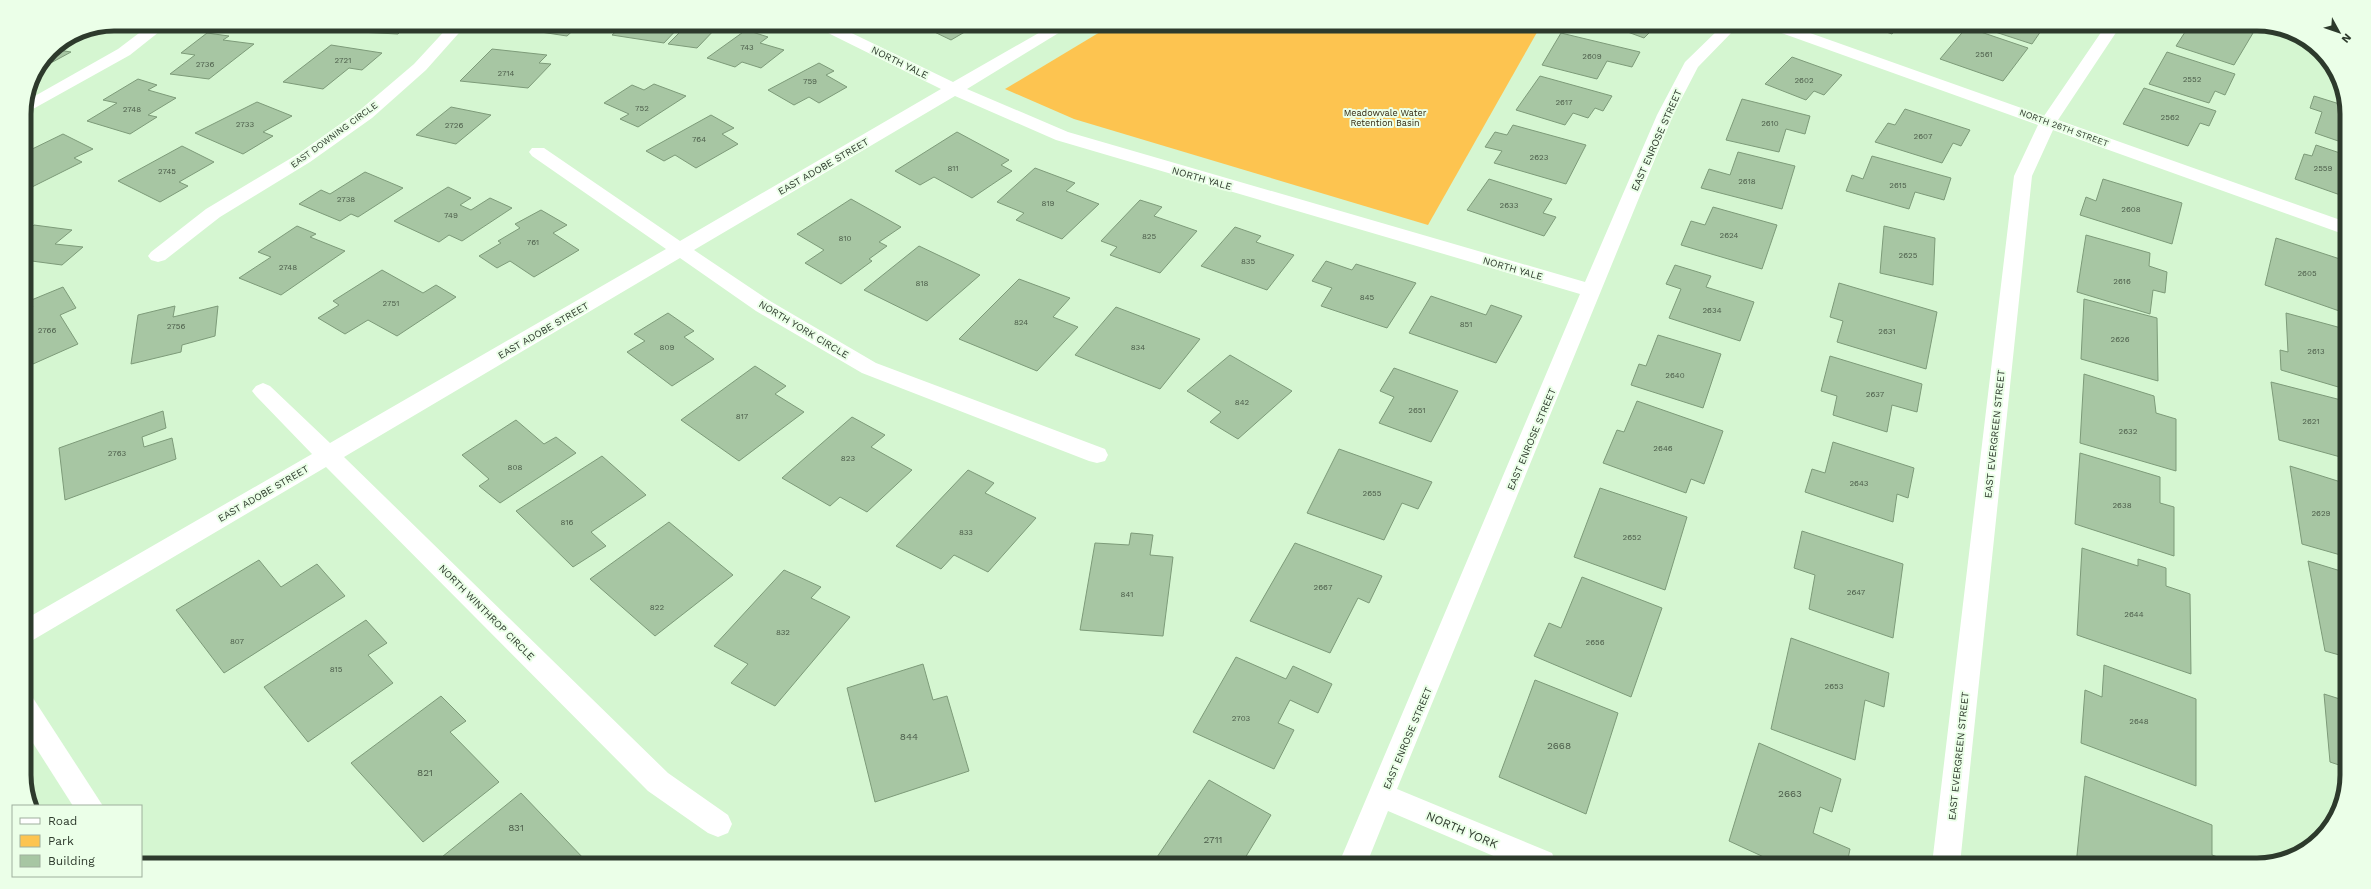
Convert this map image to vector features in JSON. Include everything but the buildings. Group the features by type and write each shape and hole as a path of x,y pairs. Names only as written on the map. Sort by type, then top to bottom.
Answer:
{"street":[{"path":"32,105 124,52 152,31"},
{"name":"EAST DOWNING CIRCLE","path":"158,256 213,213 304,158 366,114 420,67 453,31"},
{"name":"NORTH YALE","path":"836,31 955,89 1032,124 1099,148 1592,291"},
{"name":"EAST ADOBE STREET","path":"31,629 1054,31"},
{"name":"EAST ENROSE STREET","path":"1355,858 1383,796 1665,115 1691,65 1725,31"},
{"name":"NORTH 26TH STREET","path":"1790,31 2340,227"},
{"name":"EAST EVERGREEN STREET","path":"1947,858 2023,176 2048,122 2110,31"},
{"name":"NORTH YORK CIRCLE","path":"538,152 763,306 869,368 1097,455"},
{"name":"NORTH WINTHROP CIRCLE","path":"263,391 658,782 718,824"},
{"path":"31,717 88,805"},
{"name":"NORTH YORK","path":"1383,796 1530,858"}],"green space":[{"name":"Meadowvale Water Retention Basin","path":"1102,31 1538,31 1428,225 1074,119 1005,89"}]}
